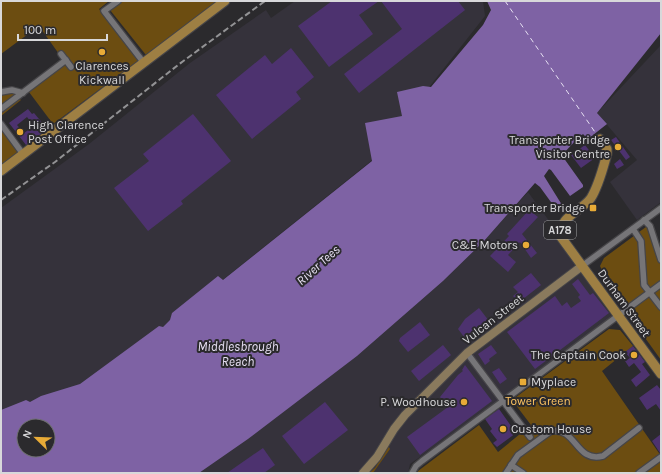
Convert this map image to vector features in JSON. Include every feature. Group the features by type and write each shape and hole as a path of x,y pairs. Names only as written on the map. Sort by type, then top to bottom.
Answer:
{"main road":[{"path":"1,171 225,1"},
{"name":"A178","path":"582,266 561,237 560,230 562,224 589,200 595,191 607,154 607,149 600,139"},
{"name":"Durham Street","path":"582,266 661,374"}],"street":[{"path":"118,1 104,11 144,63"},
{"path":"61,54 72,67"},
{"path":"1,109 66,60"},
{"path":"1,92 12,90 23,93"},
{"path":"1,124 24,154"},
{"name":"Vulcan Street","path":"363,473 377,458 394,429 405,415 467,354 661,208"},
{"path":"644,220 650,226 661,260"},
{"path":"633,228 641,241 644,285 661,307"},
{"path":"412,473 416,466 422,461 661,284"},
{"path":"467,354 530,437"},
{"path":"506,473 518,454 551,431 558,430 564,432 585,455 596,458 603,456 639,428"},
{"path":"639,473 661,457"},
{"path":"512,465 524,473"}],"shaded area":[{"path":"295,1 483,1 485,16 371,161 84,391 1,412 1,208 89,144 190,63 266,10 271,18"},
{"path":"661,45 661,202 637,220 610,182 637,160 597,113"},
{"path":"528,192 550,222 547,225 614,319 410,464 408,473 199,473 248,439 357,356 443,281 484,241"}],"green space":[{"path":"1,1 109,1 99,9 139,60 53,124 29,92 66,64 71,69 74,66 62,52 59,54 39,26 1,54"},
{"path":"122,1 217,1 146,55 110,10"},
{"path":"12,92 21,100 1,116 1,94"},
{"path":"1,128 19,152 1,165"},
{"path":"650,224 661,255 661,360 612,292 600,266 604,258"},
{"name":"Tower Green","path":"609,329 620,330 633,346 602,371 661,456 661,473 418,473 418,471 479,425 498,452 531,425 512,400"},
{"path":"389,447 390,449 373,473 369,473 375,468"}],"water":[{"name":"Middlesbrough Reach","path":"487,1 661,1 661,33 597,113 607,124 588,139 583,134 563,154 563,157 583,187 570,196 549,169 544,176 562,205 556,209 540,187 535,183 484,241 443,281 357,356 248,439 199,473 1,473 1,410 26,400 30,402 41,396 80,384 159,326 163,327 170,320 172,313 218,276 223,280 372,161 365,123 402,116 397,92 423,86 431,87 483,25 491,10"}],"building":[{"path":"332,1 379,1 359,15 373,34 329,67 298,26"},
{"path":"381,1 458,1 465,10 359,93 344,74 402,29"},
{"path":"291,48 314,77 296,92 301,99 252,139 216,95 265,55 272,64"},
{"path":"28,109 32,114 34,113 44,125 39,129 42,133 26,145 9,123","holes":["27,117 34,126 24,133 17,125"]},
{"path":"193,114 231,161 181,201 183,204 148,231 114,188 149,161 143,154"},
{"path":"616,137 630,157 626,160 611,140"},
{"path":"585,145 595,158 581,168 571,155"},
{"path":"620,159 624,165 617,169 614,164"},
{"path":"529,210 538,217 522,234 537,253 531,258 520,242 508,255 516,262 508,272 490,256 509,236 507,234"},
{"path":"531,273 541,285 504,314 500,309 515,298 513,296 518,292 513,287"},
{"path":"578,279 590,295 593,293 609,313 535,369 507,332 555,296 562,306 567,302 571,308 581,301 578,297 580,295 572,284"},
{"path":"479,308 489,321 486,328 468,342 458,329 465,319"},
{"path":"420,322 430,335 408,352 399,341 400,338"},
{"path":"443,345 451,355 419,381 411,371"},
{"path":"491,345 497,353 489,359 490,361 485,365 478,354"},
{"path":"633,346 645,362 642,364 650,375 636,387 631,380 641,372 634,363 629,367 625,361 630,358 625,352"},
{"path":"465,365 492,401 420,455 407,437 448,407 440,397 463,371 462,370"},
{"path":"499,368 507,379 500,384 492,372"},
{"path":"657,385 661,390 661,411 656,404 647,410 639,398"},
{"path":"325,402 348,430 304,464 282,436"},
{"name":"Custom House","path":"499,409 516,433 497,447 493,443 497,440 490,431 492,429 485,419"},
{"path":"661,434 661,453 660,453 652,441"},
{"path":"263,448 275,465 264,473 227,473"}],"ferry route":[{"path":"505,1 597,135"}],"railway":[{"path":"1,200 55,162 178,65 265,1"}],"place":[{"name":"Clarences Kickwall","path":"102,52"},
{"name":"High Clarence Post Office","path":"20,132"},
{"name":"Transporter Bridge Visitor Centre","path":"618,147"},
{"name":"Transporter Bridge","path":"593,208"},
{"name":"C&E Motors","path":"526,245"},
{"name":"The Captain Cook","path":"634,355"},
{"name":"Myplace","path":"523,382"},
{"name":"P. Woodhouse","path":"464,402"},
{"name":"Custom House","path":"503,429"}],"water label":[{"name":"River Tees","path":"318,265"}]}
